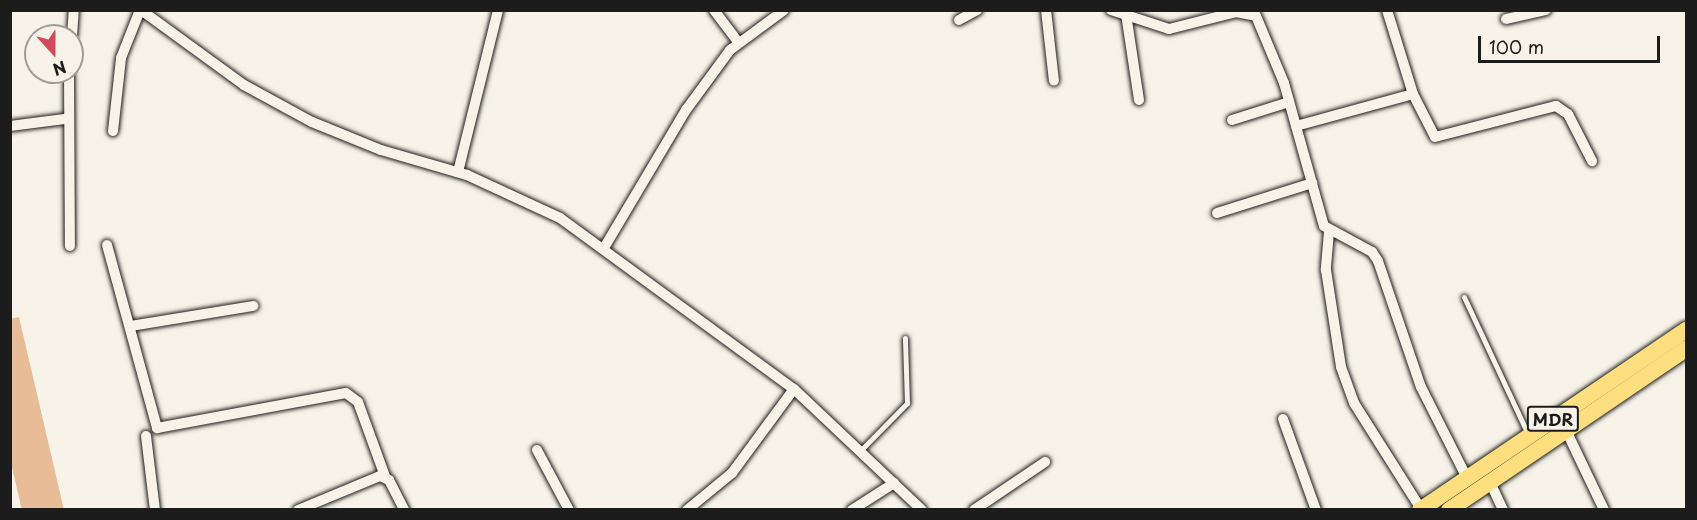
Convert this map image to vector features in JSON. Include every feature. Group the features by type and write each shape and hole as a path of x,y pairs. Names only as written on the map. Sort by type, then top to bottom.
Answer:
{"main road":[{"name":"MDR","path":"1449,510 1490,482 1562,423 1686,330"},
{"name":"MDR","path":"1421,509 1529,436 1562,423 1686,349"}],"street":[{"path":"113,131 121,58 140,10 244,85 312,122 458,172 538,205 604,248 794,389 922,510"},
{"path":"458,172 498,10"},
{"path":"714,10 738,42"},
{"path":"604,248 686,110 738,42 784,10"},
{"path":"959,20 977,10"},
{"path":"1046,10 1054,81"},
{"path":"1111,10 1169,29 1250,11 1264,29 1329,232 1326,270 1341,367 1354,403 1421,509"},
{"path":"1387,10 1413,94 1438,139 1556,106 1568,114 1592,161"},
{"path":"1506,19 1546,10"},
{"path":"1126,14 1139,100"},
{"path":"68,84 65,119 70,246"},
{"path":"1296,126 1413,94"},
{"path":"1232,120 1289,102"},
{"path":"10,126 65,119"},
{"path":"1217,213 1312,183"},
{"path":"1329,232 1360,245 1378,261 1421,387 1467,478"},
{"path":"107,245 157,428 346,393 358,402 385,477 404,510"},
{"path":"130,326 253,306"},
{"path":"687,510 732,473 794,389"},
{"path":"1283,419 1316,510"},
{"path":"1562,423 1604,510"},
{"path":"146,436 155,510"},
{"path":"537,450 569,510"},
{"path":"974,510 1045,462"},
{"path":"298,510 385,477"},
{"path":"1490,482 1503,510"},
{"path":"852,510 894,483"}],"lane":[{"path":"1464,297 1503,388 1529,436"},
{"path":"860,451 907,403 904,338"}],"building":[{"path":"19,317 64,510 22,510 10,459 10,319"}]}
